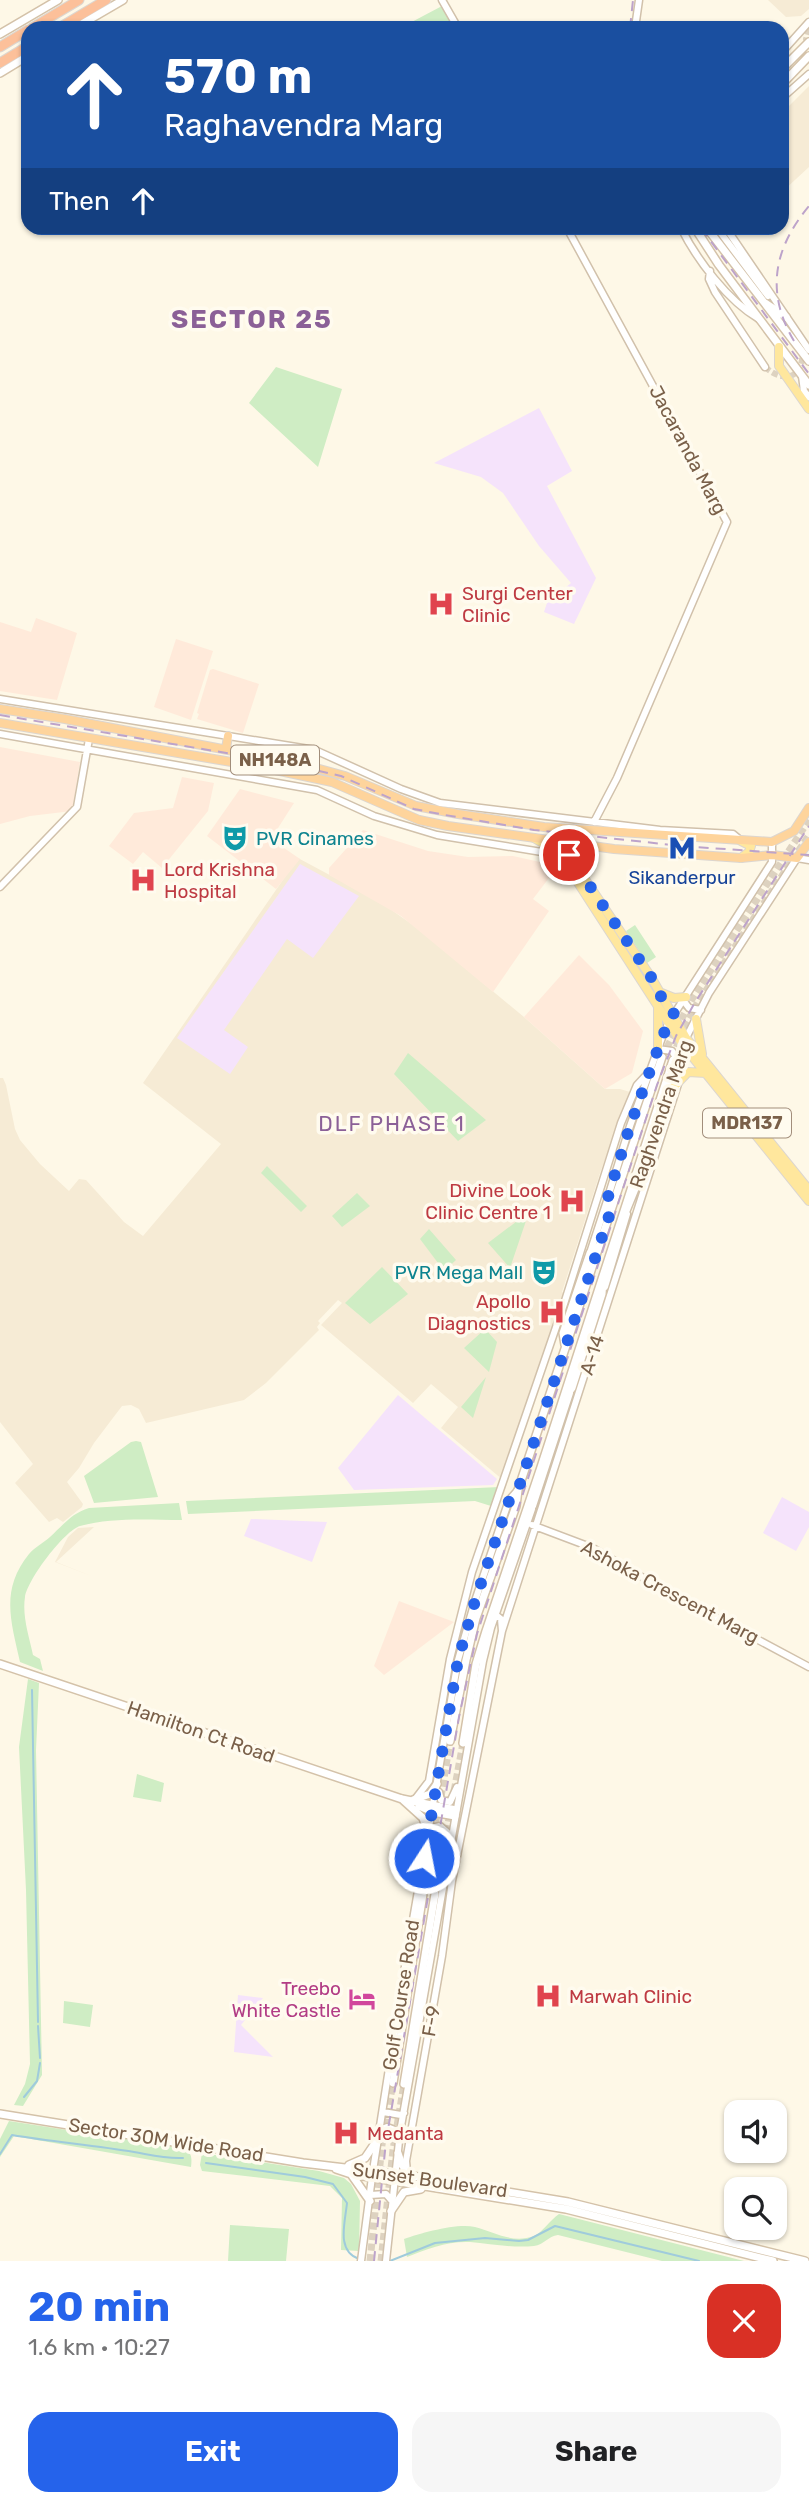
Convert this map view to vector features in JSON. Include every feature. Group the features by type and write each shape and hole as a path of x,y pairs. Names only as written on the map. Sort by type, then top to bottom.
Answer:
{"highway":[{"path":"44,21 79,0"},
{"path":"70,21 106,0"},
{"path":"0,47 21,34"},
{"path":"0,63 21,50"},
{"name":"NH148A","path":"0,709 226,748 301,764 345,776 416,806 544,828 772,842"},
{"name":"NH148A","path":"0,723 178,752 332,782 419,820 614,849 741,858 803,854"},
{"path":"226,748 228,736"},
{"path":"178,752 180,740"},
{"path":"772,842 794,831 809,808"},
{"path":"803,854 809,842"}],"main road":[{"path":"22,21 58,0"},
{"path":"87,21 123,0"},
{"path":"0,34 21,22"},
{"path":"789,62 809,42"},
{"path":"789,77 809,56"},
{"path":"0,73 21,60"},
{"path":"700,235 808,384"},
{"path":"713,235 765,299 809,361"},
{"path":"765,299 786,317"},
{"path":"779,347 779,366 809,409"},
{"path":"531,837 546,845 566,864 658,1006 672,1018"},
{"path":"741,841 751,846 750,852 741,858"},
{"path":"572,842 569,855 651,977 672,1018"},
{"path":"659,992 685,999"},
{"path":"450,1741 476,1618 516,1506 518,1490 566,1350 660,1053 658,1006"},
{"name":"MDR137","path":"672,1018 684,1042 706,1073 809,1201"},
{"path":"696,1019 705,1063"},
{"name":"MDR137","path":"684,1042 705,1063 809,1190"},
{"path":"463,1743 476,1664 485,1631 676,1061"},
{"path":"669,1092 680,1079 692,1071 706,1073"},
{"path":"566,1350 563,1333 590,1253 598,1246"},
{"path":"562,1402 572,1388 602,1294 603,1273"},
{"name":"Hamilton Ct Road","path":"0,1664 402,1799 456,1813"},
{"path":"402,1799 415,1801 430,1794 437,1784"},
{"path":"402,1799 423,1818 428,1839"},
{"path":"393,2083 424,1894"},
{"path":"404,2084 436,1895"},
{"name":"Sector 30M Wide Road","path":"0,2114 331,2167"},
{"path":"331,2167 355,2164 364,2158 380,2133"},
{"path":"398,2153 409,2174"},
{"name":"Sunset Boulevard","path":"331,2167 436,2188 519,2198"},
{"name":"Sunset Boulevard","path":"331,2167 351,2174 372,2174"},
{"path":"351,2174 370,2198"},
{"name":"Sunset Boulevard","path":"395,2178 409,2174 802,2261"},
{"path":"391,2211 404,2192 411,2189 436,2188"},
{"name":"Sunset Boulevard","path":"690,2235 773,2261"}],"street":[{"path":"442,0 454,21"},
{"path":"636,21 639,0"},
{"path":"789,44 809,22"},
{"path":"789,92 809,74"},
{"name":"Jacaranda Marg","path":"572,235 727,522 664,671 600,811 603,816 598,822"},
{"path":"685,235 739,307 759,319"},
{"path":"722,235 765,299"},
{"path":"731,235 809,350"},
{"path":"710,271 709,279 715,292 765,367"},
{"path":"801,374 804,390 809,397"},
{"path":"0,699 315,750 401,789 440,803 660,830 733,834 741,841"},
{"path":"0,734 317,790 374,816 425,832 556,854"},
{"path":"0,887 77,807 89,739"},
{"path":"594,832 598,822"},
{"name":"Raghvendra Marg","path":"610,1213 608,1197 630,1126 672,1018 772,862 772,842"},
{"path":"803,854 809,860"},
{"name":"Raghvendra Marg","path":"618,1228 647,1169 676,1061 684,1042 742,941 803,854"},
{"path":"685,999 690,1008 701,1010"},
{"path":"660,1053 672,1051 676,1061"},
{"path":"415,1801 429,1781 450,1659 472,1572 564,1304 621,1123 637,1085 652,1069"},
{"name":"A-14","path":"453,1877 477,1762 490,1682 531,1525 647,1169 680,1079"},
{"path":"590,1253 608,1197"},
{"path":"602,1294 629,1209"},
{"path":"532,1509 572,1388"},
{"name":"Golf Course Road","path":"361,2261 406,1961 458,1660 509,1501 518,1490"},
{"name":"Golf Course Road","path":"386,2261 400,2132 482,1661 496,1615 531,1525 531,1496"},
{"name":"Ashoka Crescent Marg","path":"531,1525 593,1548 657,1586 809,1667"},
{"path":"496,1615 501,1619 502,1631"},
{"path":"439,1772 439,1797 444,1801 450,1802 453,1799 462,1777"},
{"path":"428,1839 433,1829 440,1826 447,1832 453,1877"},
{"name":"F-9","path":"409,2174 406,2161 453,1877"},
{"path":"439,1905 450,1894"},
{"path":"383,2112 401,2115 404,2113"},
{"path":"380,2133 387,2127 400,2132"},
{"path":"370,2198 386,2194 393,2201"}],"shaded area":[{"path":"768,0 809,0 809,9 801,16 786,17"},
{"path":"809,86 809,167 789,186 789,106"},
{"path":"539,408 572,471 547,486 596,578 574,624 544,612 547,603 571,583 539,546 503,493 481,477 434,463"},
{"path":"36,618 77,633 57,700 0,691 0,622 31,632"},
{"path":"176,639 213,651 191,720 154,707"},
{"path":"210,670 259,684 243,733 197,719"},
{"path":"0,747 80,762 72,811 30,816 0,824"},
{"path":"182,777 214,783 208,811 162,868 143,852 133,864 109,846 134,813 173,808"},
{"path":"240,789 294,803 271,839 300,859 276,889 207,836"},
{"path":"363,830 428,851 468,857 513,856 558,866 533,899 549,911 493,992 401,916 329,875 329,868"},
{"path":"298,858 380,902 413,925 524,1017 605,1089 630,1092 600,1173 562,1292 566,1294 503,1480 441,1428 458,1407 431,1384 413,1403 321,1325 342,1303 338,1300 318,1321 319,1330 266,1383 244,1400 146,1423 139,1409 131,1405 122,1406 67,1482 83,1504 82,1507 63,1522 57,1518 49,1522 15,1483 33,1464 0,1422 0,1078 3,1078 6,1085 15,1129 20,1140 40,1164 69,1191 79,1179 86,1180 124,1222 143,1236 221,1144 143,1083"},
{"path":"300,864 359,896 313,958 287,939 224,1030 248,1047 230,1074 177,1038"},
{"path":"579,955 609,985 643,1031 632,1073 605,1089 524,1017"},
{"path":"398,1395 497,1479 493,1485 354,1490 338,1468"},
{"path":"782,1497 809,1512 809,1527 796,1551 763,1533"},
{"path":"251,1519 327,1522 312,1562 244,1536"},
{"path":"94,1527 56,1562 94,1577 55,1562 68,1537 78,1528"},
{"path":"399,1601 454,1622 384,1675 374,1666"},
{"path":"238,1995 263,1998 241,2025 273,2057 234,2052"}],"green space":[{"path":"442,6 450,21 414,21"},
{"path":"276,367 342,389 318,467 249,403"},
{"path":"635,925 656,957 647,963 626,931"},
{"path":"408,1053 486,1120 458,1141 394,1074"},
{"path":"267,1166 307,1206 301,1212 261,1173"},
{"path":"357,1193 370,1206 342,1227 332,1216"},
{"path":"529,1212 510,1268 488,1243"},
{"path":"429,1229 456,1260 444,1271 420,1239"},
{"path":"382,1267 408,1294 370,1324 345,1303"},
{"path":"485,1329 497,1342 489,1372 464,1348"},
{"path":"486,1377 473,1418 461,1407"},
{"path":"136,1441 141,1442 158,1497 94,1503 84,1476"},
{"path":"500,1487 491,1506 475,1501 188,1514 186,1501"},
{"path":"179,1503 182,1520 105,1521 80,1526 56,1546 33,1579 24,1604 33,1655 40,1659 43,1671 20,1662 11,1619 11,1593 20,1567 31,1552 73,1516 89,1508"},
{"path":"28,1679 39,1683 36,1750 42,2075 23,2106 14,2105 25,2084 30,2064 19,1747"},
{"path":"137,1774 164,1783 161,1802 133,1797"},
{"path":"64,2001 93,2005 90,2027 63,2023"},
{"path":"9,2121 183,2148 191,2156 191,2167 14,2136 0,2157 0,2139"},
{"path":"202,2153 319,2171 344,2178 351,2184 360,2201 359,2251 341,2250 342,2198 330,2186 202,2171"},
{"path":"559,2214 744,2261 662,2261 558,2235 534,2246 462,2242 437,2246 407,2257 404,2239 420,2234 467,2226 511,2238 526,2238 537,2234"},
{"path":"230,2225 289,2229 286,2261 228,2261"}],"waterway":[{"path":"32,1690 38,2022"},
{"path":"38,2026 40,2058"},
{"path":"24,2097 37,2081 40,2063"},
{"path":"0,2154 12,2135 183,2158"},
{"path":"206,2163 305,2177 333,2184 347,2203 344,2227 347,2250 359,2259"},
{"path":"390,2261 435,2243 485,2238 528,2240 555,2226 699,2261"}],"tunnel":[{"path":"809,29 806,39 809,45"},
{"path":"769,298 797,340"},
{"path":"765,367 779,375 792,375 800,367 802,350"},
{"path":"662,1057 692,999 809,820"},
{"path":"673,1057 683,1029 697,1004 809,835"},
{"path":"441,1797 450,1741"},
{"path":"435,1894 463,1743"},
{"path":"423,1894 438,1809"},
{"path":"370,2261 382,2145 393,2083"},
{"path":"381,2261 393,2150 404,2084"}],"railway":[{"path":"631,21 633,0"},
{"path":"794,341 779,305 778,271 788,238 809,206"},
{"path":"706,235 809,374"},
{"path":"0,715 280,762 341,776 414,809 445,815 534,830 682,846 809,855"},
{"path":"374,2261 386,2141 459,1717 477,1634 657,1085 676,1036 809,826"}],"place":[{"name":"Surgi Center Clinic","path":"441,604"},
{"name":"PVR Cinames","path":"235,838"},
{"name":"Sikanderpur","path":"682,848"},
{"name":"Lord Krishna Hospital","path":"143,880"},
{"name":"Divine Look Clinic Centre 1","path":"572,1201"},
{"name":"PVR Mega Mall","path":"544,1272"},
{"name":"Apollo Diagnostics","path":"552,1312"},
{"name":"Marwah Clinic","path":"548,1996"},
{"name":"Treebo White Castle","path":"362,1999"},
{"name":"Medanta","path":"346,2133"}],"district":[{"name":"SECTOR 25","path":"252,319"},
{"name":"DLF PHASE 1","path":"392,1123"}],"route":[{"path":"424,1858 458,1660 468,1623 509,1501 518,1490 566,1350 610,1213 608,1197 630,1126 663,1035 674,1014 569,855"}]}
